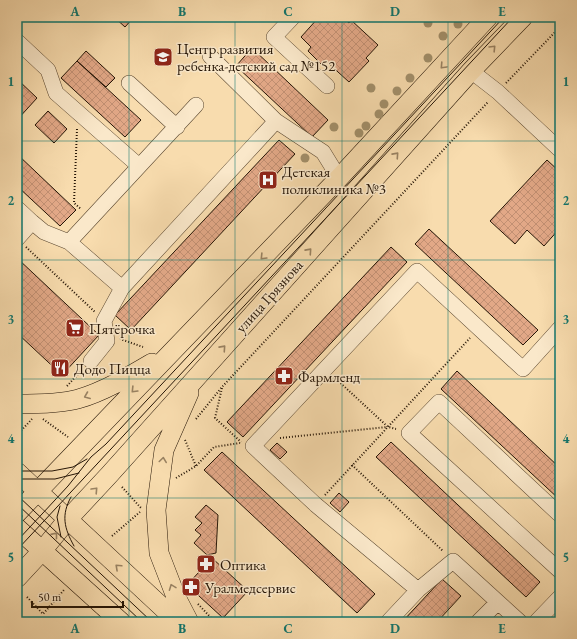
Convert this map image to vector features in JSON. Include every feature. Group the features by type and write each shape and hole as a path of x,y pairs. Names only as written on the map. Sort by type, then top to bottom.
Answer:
{"main road":[{"name":"улица Грязнова","path":"17,513 339,178 488,17"},
{"name":"улица Грязнова","path":"17,578 42,551 68,519 110,475 471,71 523,17"},
{"path":"17,404 36,404 78,399 117,383 171,352"},
{"path":"189,622 176,597 159,553 156,510 164,450 196,377"},
{"path":"17,472 178,622"},
{"path":"17,528 121,622"}],"lane":[{"path":"293,17 274,37 328,86"},
{"path":"17,42 48,70 56,93 139,166"},
{"path":"210,56 276,121 322,152 339,178"},
{"path":"471,71 498,92 560,150"},
{"path":"128,83 176,126"},
{"path":"69,242 196,105"},
{"path":"91,361 107,341 104,321 122,288 276,121"},
{"path":"17,208 44,232 69,242 122,288"},
{"path":"17,239 32,222"},
{"path":"418,590 316,505 253,446 417,271 523,369 560,328"},
{"path":"560,515 439,402 409,434 560,571"},
{"path":"388,622 418,590 453,560 520,622"},
{"path":"478,622 498,602"},
{"path":"536,622 557,607"}],"path":[{"path":"192,423 233,375 560,27"},
{"path":"78,112 74,202 91,218"},
{"path":"17,239 123,340 143,347"},
{"path":"316,505 479,329"},
{"path":"67,386 91,361"},
{"path":"325,369 388,427 409,434"},
{"path":"17,435 36,415"},
{"path":"43,419 68,437"},
{"path":"182,435 196,466"},
{"path":"174,480 196,466 214,447 241,442"},
{"path":"352,465 453,560"},
{"path":"112,536 143,510 122,487"},
{"path":"27,597 43,614 64,589"},
{"path":"193,600 215,622"}],"building":[{"path":"114,17 134,17 125,27"},
{"path":"319,17 342,17 349,23 351,20 378,45 366,58 369,61 349,82 327,62 323,66 308,51 311,47 301,37"},
{"path":"252,48 328,120 312,137 236,66"},
{"path":"86,51 115,78 106,87 77,61"},
{"path":"77,61 141,120 125,137 61,78"},
{"path":"17,79 37,98 17,120"},
{"path":"48,111 67,129 54,143 35,125"},
{"path":"279,140 295,154 131,330 115,315"},
{"path":"17,154 76,210 60,226 17,186"},
{"path":"547,160 560,172 560,228 544,246 527,230 515,244 490,221"},
{"path":"429,229 538,330 523,345 415,244"},
{"path":"391,247 407,262 243,437 227,422"},
{"path":"17,258 99,335 62,375 17,333"},
{"path":"457,371 560,468 560,500 441,389"},
{"path":"391,442 540,582 526,597 376,457"},
{"path":"277,443 287,452 280,459 270,450"},
{"path":"222,452 375,594 357,613 204,470"},
{"path":"339,493 349,502 340,512 330,503"},
{"path":"206,505 218,515 216,553 207,555 194,543 201,535 195,530 202,523 195,517"},
{"path":"212,558 248,591 223,618 187,585"},
{"path":"442,579 461,596 437,622 402,622"}],"tram line":[{"path":"17,541 68,486 91,457 106,444 504,17"},
{"path":"17,550 513,17"},
{"path":"17,471 52,471 73,467 87,459"},
{"path":"17,479 55,479 79,473"},
{"path":"17,495 152,622"},
{"path":"71,497 66,510 65,522 74,546"},
{"path":"17,504 142,622"},
{"path":"60,506 57,517 61,537"},
{"path":"17,538 22,516 19,507"}],"place":[{"name":"Центр развития ребенка-детский сад №152","path":"163,57"},
{"name":"Детская поликлиника №3","path":"268,180"},
{"name":"Пятёрочка","path":"75,328"},
{"name":"Додо Пицца","path":"60,368"},
{"name":"Фармленд","path":"284,376"},
{"name":"Оптика","path":"206,564"},
{"name":"Уралмедсервис","path":"191,587"}]}
